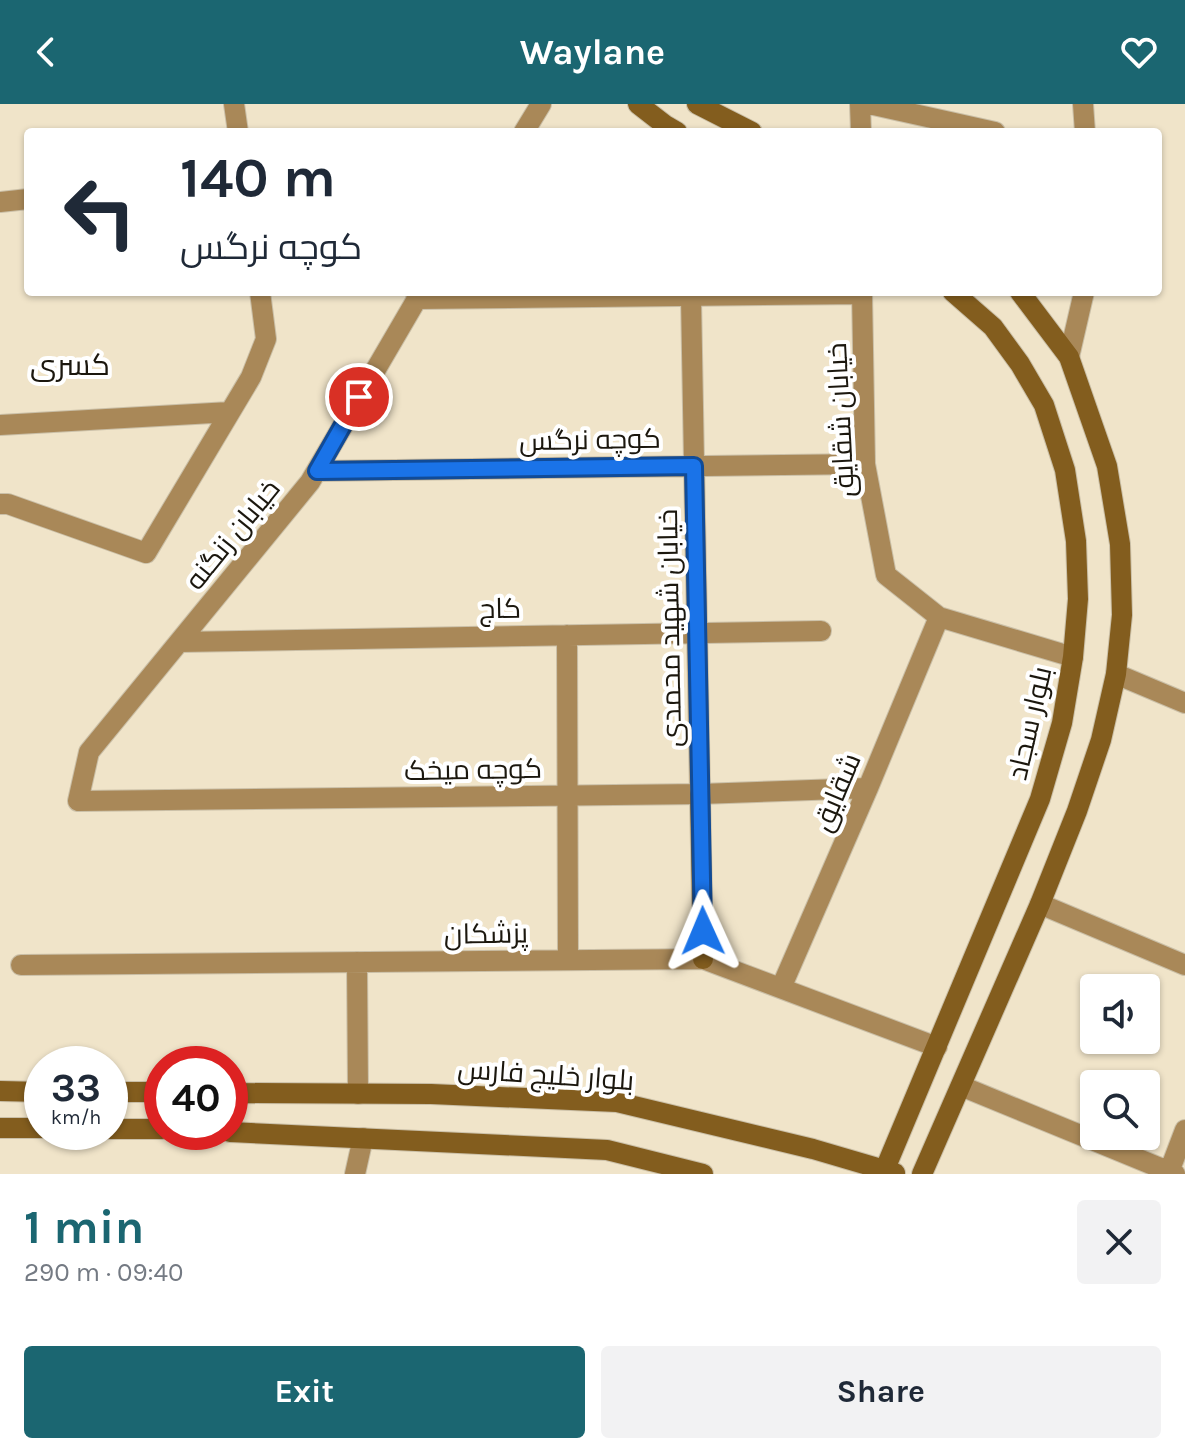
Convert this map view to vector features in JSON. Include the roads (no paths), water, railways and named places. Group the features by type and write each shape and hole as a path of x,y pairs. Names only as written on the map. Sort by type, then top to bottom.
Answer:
{"main road":[{"path":"638,104 670,128"},
{"path":"697,104 744,128"},
{"name":"بلوار سجاد","path":"889,1172 937,1047 1040,799 1062,723 1073,657 1078,599 1076,541 1065,470 1044,405 993,327 958,296"},
{"path":"922,1174 1040,904 1077,811 1101,740 1116,674 1122,615 1120,544 1107,466 1069,357 1023,296"},
{"name":"خیابان شهید محمدی","path":"700,794 703,959"},
{"path":"0,1091 24,1092"},
{"name":"بلوار خلیج فارس","path":"248,1093 431,1094 617,1102 813,1149 889,1172"},
{"path":"0,1128 24,1128"},
{"path":"248,1133 607,1150 703,1174"}],"street":[{"path":"234,104 237,128"},
{"path":"526,128 541,104"},
{"path":"860,104 861,128"},
{"path":"869,104 977,128"},
{"path":"1083,104 1085,128"},
{"path":"0,202 24,199"},
{"path":"0,504 8,504 146,553 251,377 266,339 261,296"},
{"path":"419,296 734,296"},
{"name":"خیابان زنگنه","path":"78,801 89,752 310,482 419,296"},
{"name":"خیابان شقایق","path":"862,296 865,464 886,575 939,617 1073,657"},
{"path":"1069,357 1083,296"},
{"name":"خیابان شهید محمدی","path":"691,297 700,794"},
{"path":"0,425 230,412"},
{"name":"کوچه نرگس","path":"317,471 865,464"},
{"name":"شقایق","path":"781,988 939,617"},
{"name":"کاج","path":"179,642 821,631"},
{"path":"567,635 568,960"},
{"path":"1116,674 1185,703"},
{"name":"کوچه میخک","path":"78,801 700,794 868,788"},
{"path":"1040,904 1185,965"},
{"name":"پزشکان","path":"21,965 703,959 937,1047"},
{"path":"357,962 358,1094"},
{"path":"961,1086 1172,1173 1185,1130"},
{"path":"355,1174 363,1138"}],"district":[{"name":"کسری","path":"70,365"}]}
